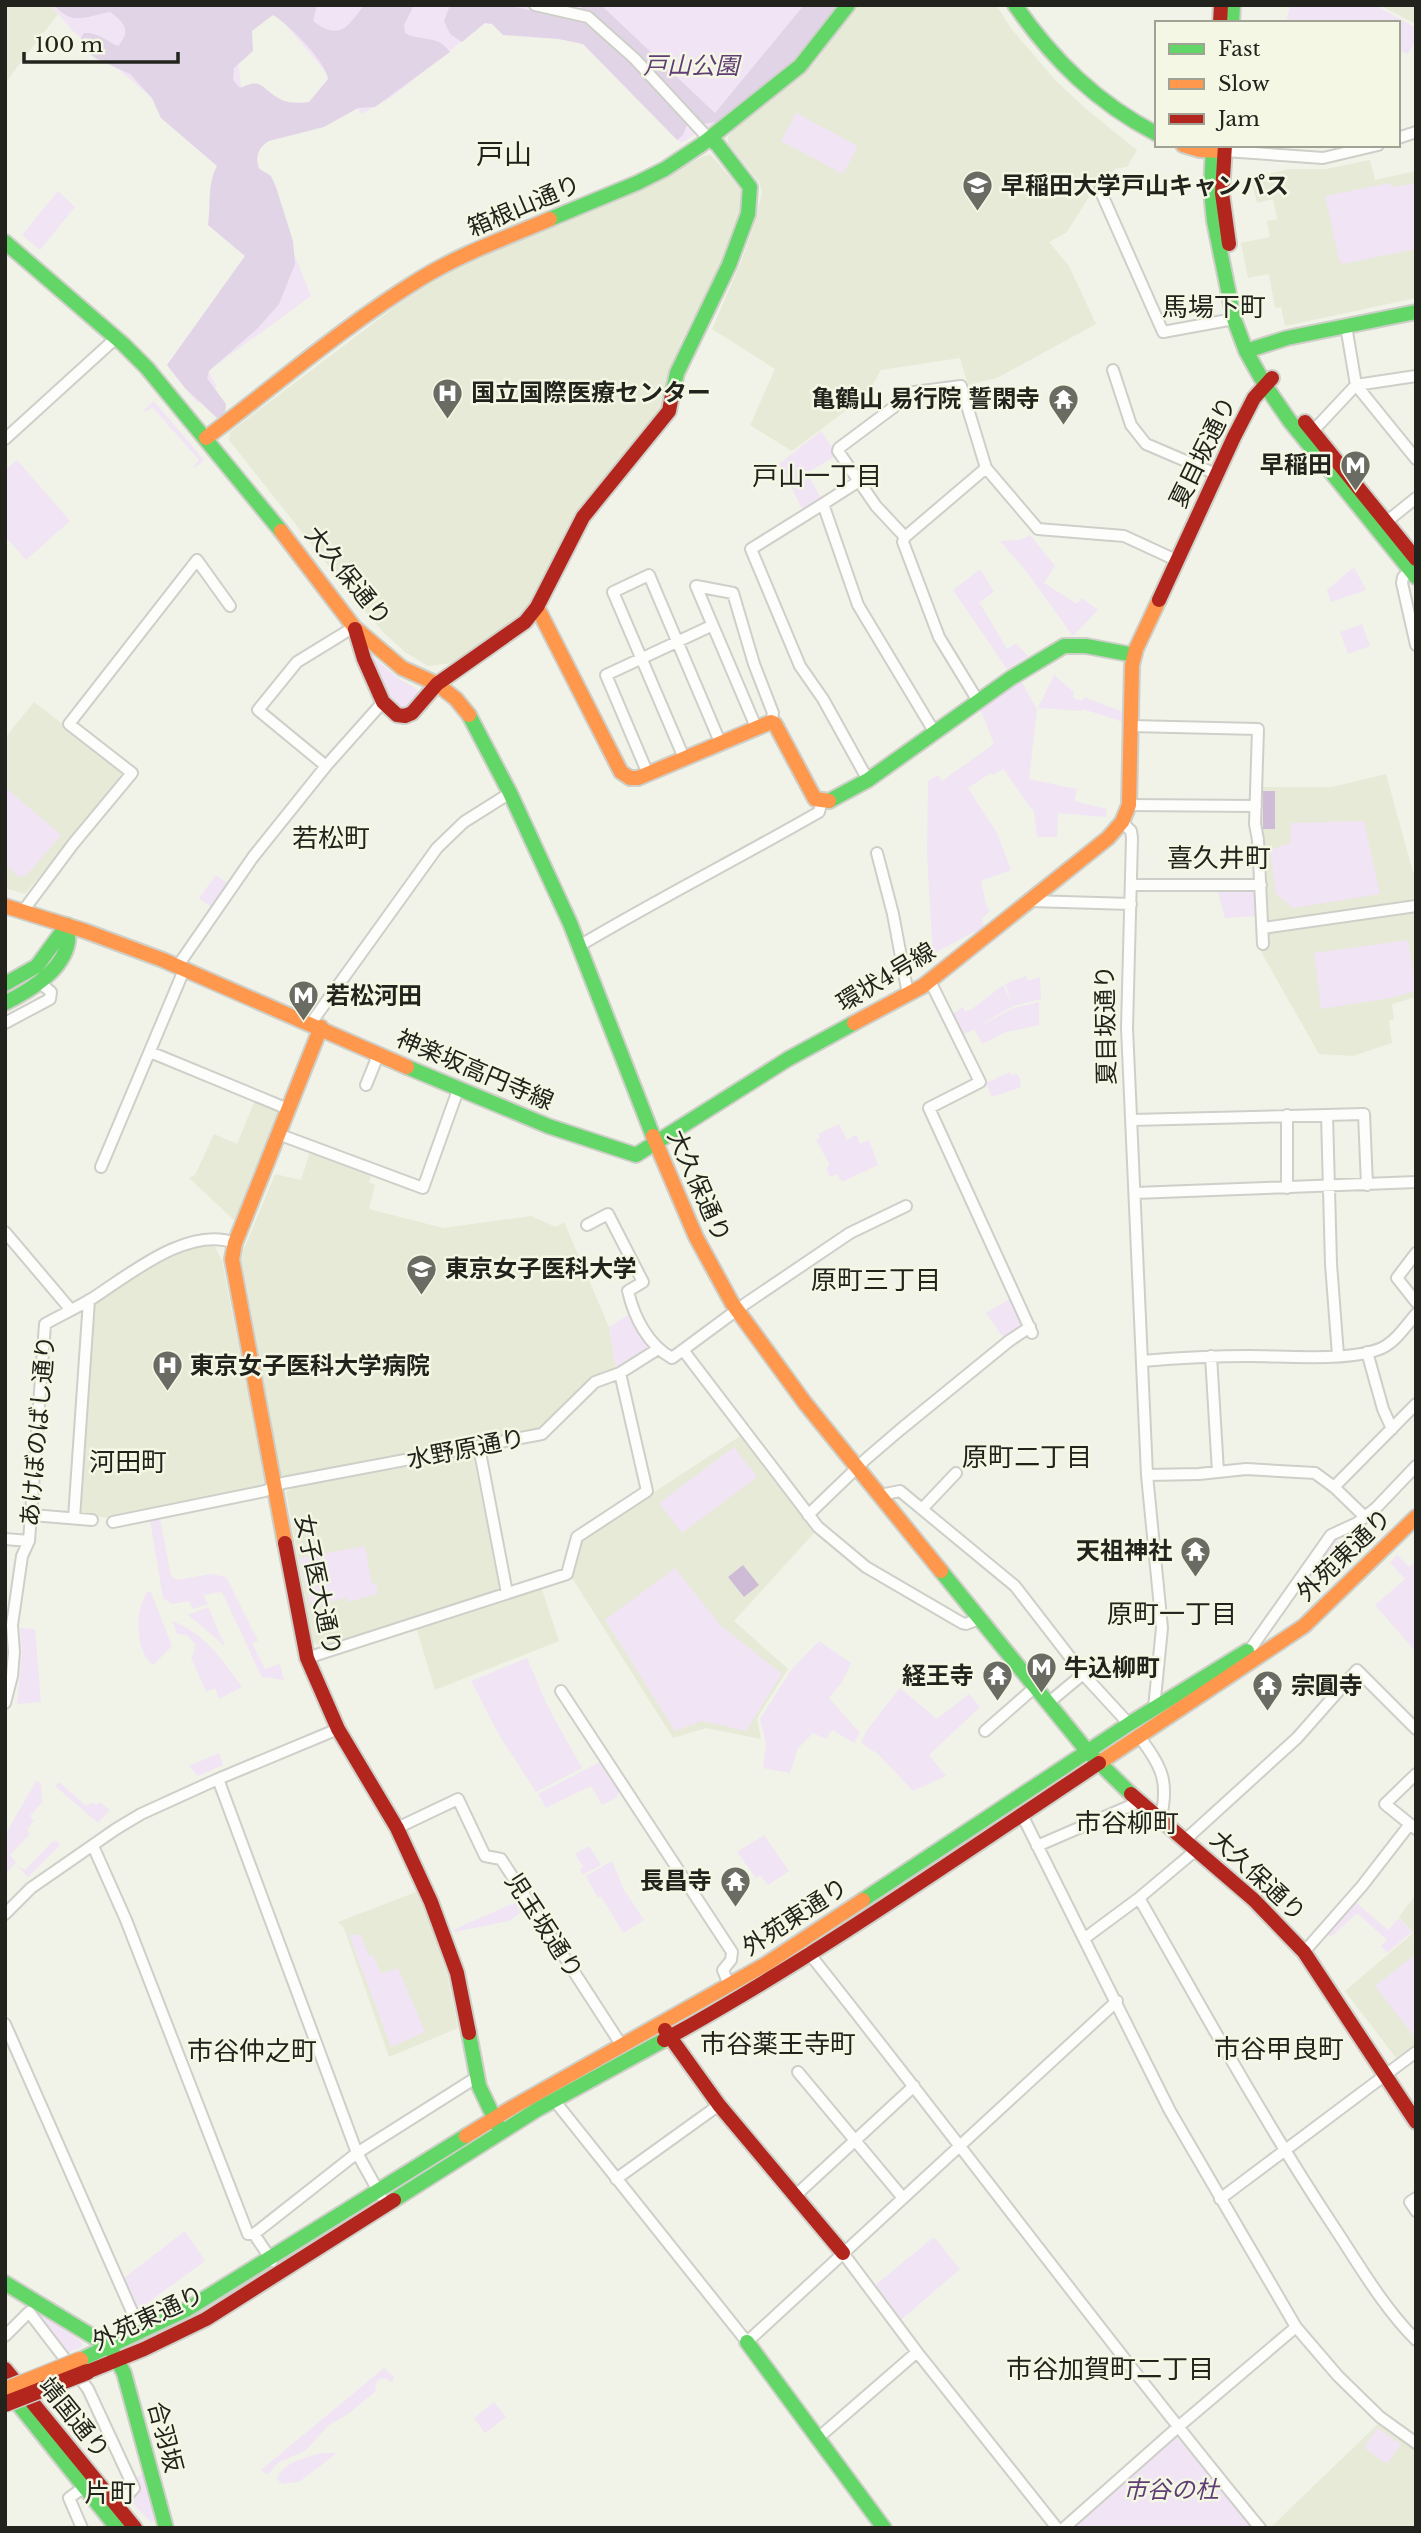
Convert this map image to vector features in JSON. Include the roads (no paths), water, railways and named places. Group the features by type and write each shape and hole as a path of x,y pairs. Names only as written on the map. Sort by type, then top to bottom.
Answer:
{"main road":[{"name":"箱根山通り","path":"206,438 377,308 420,279 457,258 637,183 678,161 800,66 848,5"},
{"path":"1015,5 1041,42 1087,90 1125,118 1155,133"},
{"path":"354,627 383,702 397,715 405,716 412,713 437,684 525,622 537,607 583,517 669,411 677,373 734,253 748,214 750,187 717,144 709,139"},
{"path":"1219,148 1212,205 1234,319 1268,382 1335,477 1415,568"},
{"path":"1219,148 1227,229 1251,349"},
{"name":"大久保通り","path":"5,242 147,368 266,511 354,627 401,668 437,684 456,699 472,719 510,793 579,946 655,1145 696,1237 737,1310 798,1393 1034,1688 1093,1757 1160,1821 1258,1902 1304,1952 1416,2122"},
{"path":"1251,349 1416,312"},
{"path":"1268,382 1386,522 1415,568"},
{"name":"夏目坂通り","path":"1122,822 1129,805 1134,655 1216,474 1248,410 1268,382"},
{"path":"537,607 621,772 630,778 638,778 763,724 775,724 815,799 822,801 831,801 869,780 1011,678 1068,645 1134,655"},
{"name":"環状4号線","path":"655,1145 666,1133 788,1059 930,981 1108,838 1122,822"},
{"name":"神楽坂高円寺線","path":"5,906 67,925 181,968 528,1120 636,1155 655,1145"},
{"path":"5,1003 39,982 63,952 68,941 67,925"},
{"path":"5,984 37,966 67,925"},
{"name":"女子医大通り","path":"316,1025 288,1109 235,1243 232,1259 307,1658 338,1729 397,1828 431,1902 457,1973 482,2094 498,2125"},
{"name":"外苑東通り","path":"303,2248 387,2206 498,2125 622,2046 737,2000 805,1949 1093,1757 1304,1626 1416,1517"},
{"name":"外苑東通り","path":"1134,1730 1154,1708 1249,1651 1304,1626"},
{"name":"外苑東通り","path":"5,2403 114,2353 206,2319 378,2191 498,2125 554,2100 666,2030 729,1985 805,1949 1021,1813 1093,1757"},
{"path":"666,2030 719,2105 843,2253"},
{"name":"外苑東通り","path":"114,2353 141,2332 275,2266"},
{"path":"5,2283 32,2307 114,2353"},
{"path":"747,2342 884,2528"},
{"name":"合羽坂","path":"114,2353 124,2372 165,2526"},
{"name":"外苑東通り","path":"5,2389 84,2366"},
{"name":"靖国通り","path":"5,2369 135,2528"},
{"name":"靖国通り","path":"5,2389 117,2528"}],"street":[{"path":"535,5 588,17 635,59 709,139"},
{"path":"1219,148 1323,158 1370,147"},
{"path":"1100,190 1163,332 1234,319"},
{"path":"1346,326 1356,385 1416,459"},
{"path":"5,439 116,338"},
{"path":"1113,370 1131,425 1146,444 1216,474"},
{"path":"1312,432 1356,385 1416,376"},
{"path":"905,537 876,506 838,452 839,448 914,392 961,386 986,468 1038,529 1124,536 1176,560"},
{"path":"978,701 939,637 903,542 905,537 986,468"},
{"path":"859,481 751,549 800,666 869,780"},
{"path":"1386,522 1416,498"},
{"path":"823,504 858,605 935,733"},
{"path":"23,911 73,844 132,774 69,724 198,560 230,607"},
{"path":"1415,568 1403,576 1402,583 1416,645"},
{"path":"684,758 613,592 649,575 720,742"},
{"path":"696,586 733,593 754,664 773,713 763,724 711,626 696,586"},
{"path":"648,774 606,675 711,626"},
{"path":"326,766 258,710 297,662 354,627"},
{"path":"101,1167 150,1052 181,968 253,857 326,766 383,702"},
{"path":"1131,726 1258,729 1255,824 1264,944"},
{"path":"316,1025 437,848 464,822 510,793"},
{"path":"579,946 819,811 822,801"},
{"path":"1129,805 1256,806"},
{"name":"夏目坂通り","path":"1122,822 1131,831 1132,838 1126,1005 1147,1475 1162,1629 1154,1708"},
{"path":"877,853 893,914 908,994"},
{"path":"1132,885 1261,885"},
{"path":"1030,901 1131,904"},
{"path":"1263,929 1416,906"},
{"path":"808,1515 901,1429 1009,1341 1031,1330 929,1108 980,1082 930,981"},
{"path":"5,1023 50,999 51,992 39,982"},
{"path":"150,1052 288,1109"},
{"path":"366,1085 379,1053"},
{"path":"278,1134 423,1188 458,1090"},
{"path":"1132,1121 1364,1114 1367,1185"},
{"path":"1287,1115 1287,1188"},
{"path":"1327,1115 1338,1355"},
{"path":"1135,1194 1416,1182"},
{"path":"587,1225 608,1214 643,1282 628,1291 633,1314 658,1349 672,1359 737,1310 850,1233 905,1206"},
{"path":"5,1233 71,1310"},
{"name":"あけぼのばし通り","path":"5,1703 15,1652 9,1624 22,1556 29,1541 32,1515 46,1324 152,1259 179,1246 215,1239 235,1243"},
{"path":"1416,1253 1397,1278 1416,1301"},
{"path":"74,1518 89,1300"},
{"path":"1142,1360 1367,1352 1384,1347 1416,1314"},
{"name":"水野原通り","path":"113,1522 275,1488 283,1483 542,1434 595,1382 620,1373 658,1349"},
{"path":"683,1350 818,1527 887,1580 962,1623 979,1619"},
{"path":"1367,1352 1383,1409 1392,1429"},
{"path":"1211,1356 1218,1472"},
{"path":"307,1658 567,1574 577,1537 647,1491 620,1373"},
{"path":"1334,1487 1416,1404"},
{"path":"479,1447 507,1593"},
{"path":"1249,1651 1325,1541 1331,1535 1357,1523 1383,1502 1401,1479 1416,1466"},
{"path":"1147,1475 1246,1469 1315,1474 1334,1487 1364,1516"},
{"path":"922,1509 956,1473"},
{"path":"880,1495 900,1491 1016,1586 1083,1674 1134,1730 1160,1767 1167,1796 1160,1821"},
{"path":"32,1515 92,1520"},
{"path":"5,1539 29,1541"},
{"path":"1085,1938 1139,1898 1297,1738 1355,1668 1416,1729"},
{"path":"1048,1704 1083,1674"},
{"path":"985,1731 1034,1688"},
{"path":"561,1690 732,1952 731,1960 723,1970 729,1985"},
{"path":"5,1914 31,1888 141,1814 338,1729"},
{"path":"1304,1952 1413,1827 1385,1804 1416,1774"},
{"path":"218,1779 357,2153 387,2206"},
{"name":"児玉坂通り","path":"397,1828 458,1799 485,1856 501,1859 622,2046"},
{"path":"1037,1846 1139,1802"},
{"path":"1021,1813 1170,2111 1296,2328 1338,2376 1380,2417 1416,2443"},
{"path":"93,1846 126,1920 248,2234 254,2234 357,2153 477,2077"},
{"path":"1139,1898 1284,2152 1380,2296 1399,2323 1416,2340"},
{"path":"805,1949 1260,2528"},
{"path":"554,2100 747,2342 1117,2001"},
{"path":"5,2024 141,2332"},
{"path":"1220,2199 1416,2052"},
{"path":"798,2072 903,2198"},
{"path":"796,2195 914,2086"},
{"path":"616,2179 719,2105"},
{"path":"1416,2198 1410,2202 1416,2211"},
{"path":"254,2234 275,2266"},
{"path":"843,2253 917,2352 1056,2528"},
{"path":"5,2336 32,2307 88,2389 134,2488 117,2507"},
{"path":"1064,2528 1296,2328"},
{"path":"818,2438 917,2352"},
{"path":"82,2528 69,2498 80,2490 87,2491"}],"place":[{"name":"早稲田大学戸山キャンパス","path":"978,213"},
{"name":"国立国際医療センター","path":"448,420"},
{"name":"亀鶴山 易行院 誓閑寺","path":"1063,426"},
{"name":"早稲田","path":"1355,492"},
{"name":"若松河田","path":"303,1023"},
{"name":"東京女子医科大学","path":"422,1296"},
{"name":"東京女子医科大学病院","path":"167,1393"},
{"name":"天祖神社","path":"1195,1578"},
{"name":"牛込柳町","path":"1041,1695"},
{"name":"経王寺","path":"997,1703"},
{"name":"宗圓寺","path":"1268,1713"},
{"name":"長昌寺","path":"735,1908"}],"district":[{"name":"戸山","path":"504,154"},
{"name":"馬場下町","path":"1214,307"},
{"name":"戸山一丁目","path":"817,476"},
{"name":"若松町","path":"331,838"},
{"name":"喜久井町","path":"1219,858"},
{"name":"原町三丁目","path":"876,1280"},
{"name":"原町二丁目","path":"1027,1457"},
{"name":"河田町","path":"128,1462"},
{"name":"原町一丁目","path":"1172,1614"},
{"name":"市谷柳町","path":"1127,1823"},
{"name":"市谷薬王寺町","path":"778,2044"},
{"name":"市谷甲良町","path":"1279,2049"},
{"name":"市谷仲之町","path":"252,2051"},
{"name":"市谷加賀町二丁目","path":"1110,2369"},
{"name":"片町","path":"110,2493"}],"park label":[{"name":"戸山公園","path":"691,66"},
{"name":"市谷の杜","path":"1171,2490"}]}
